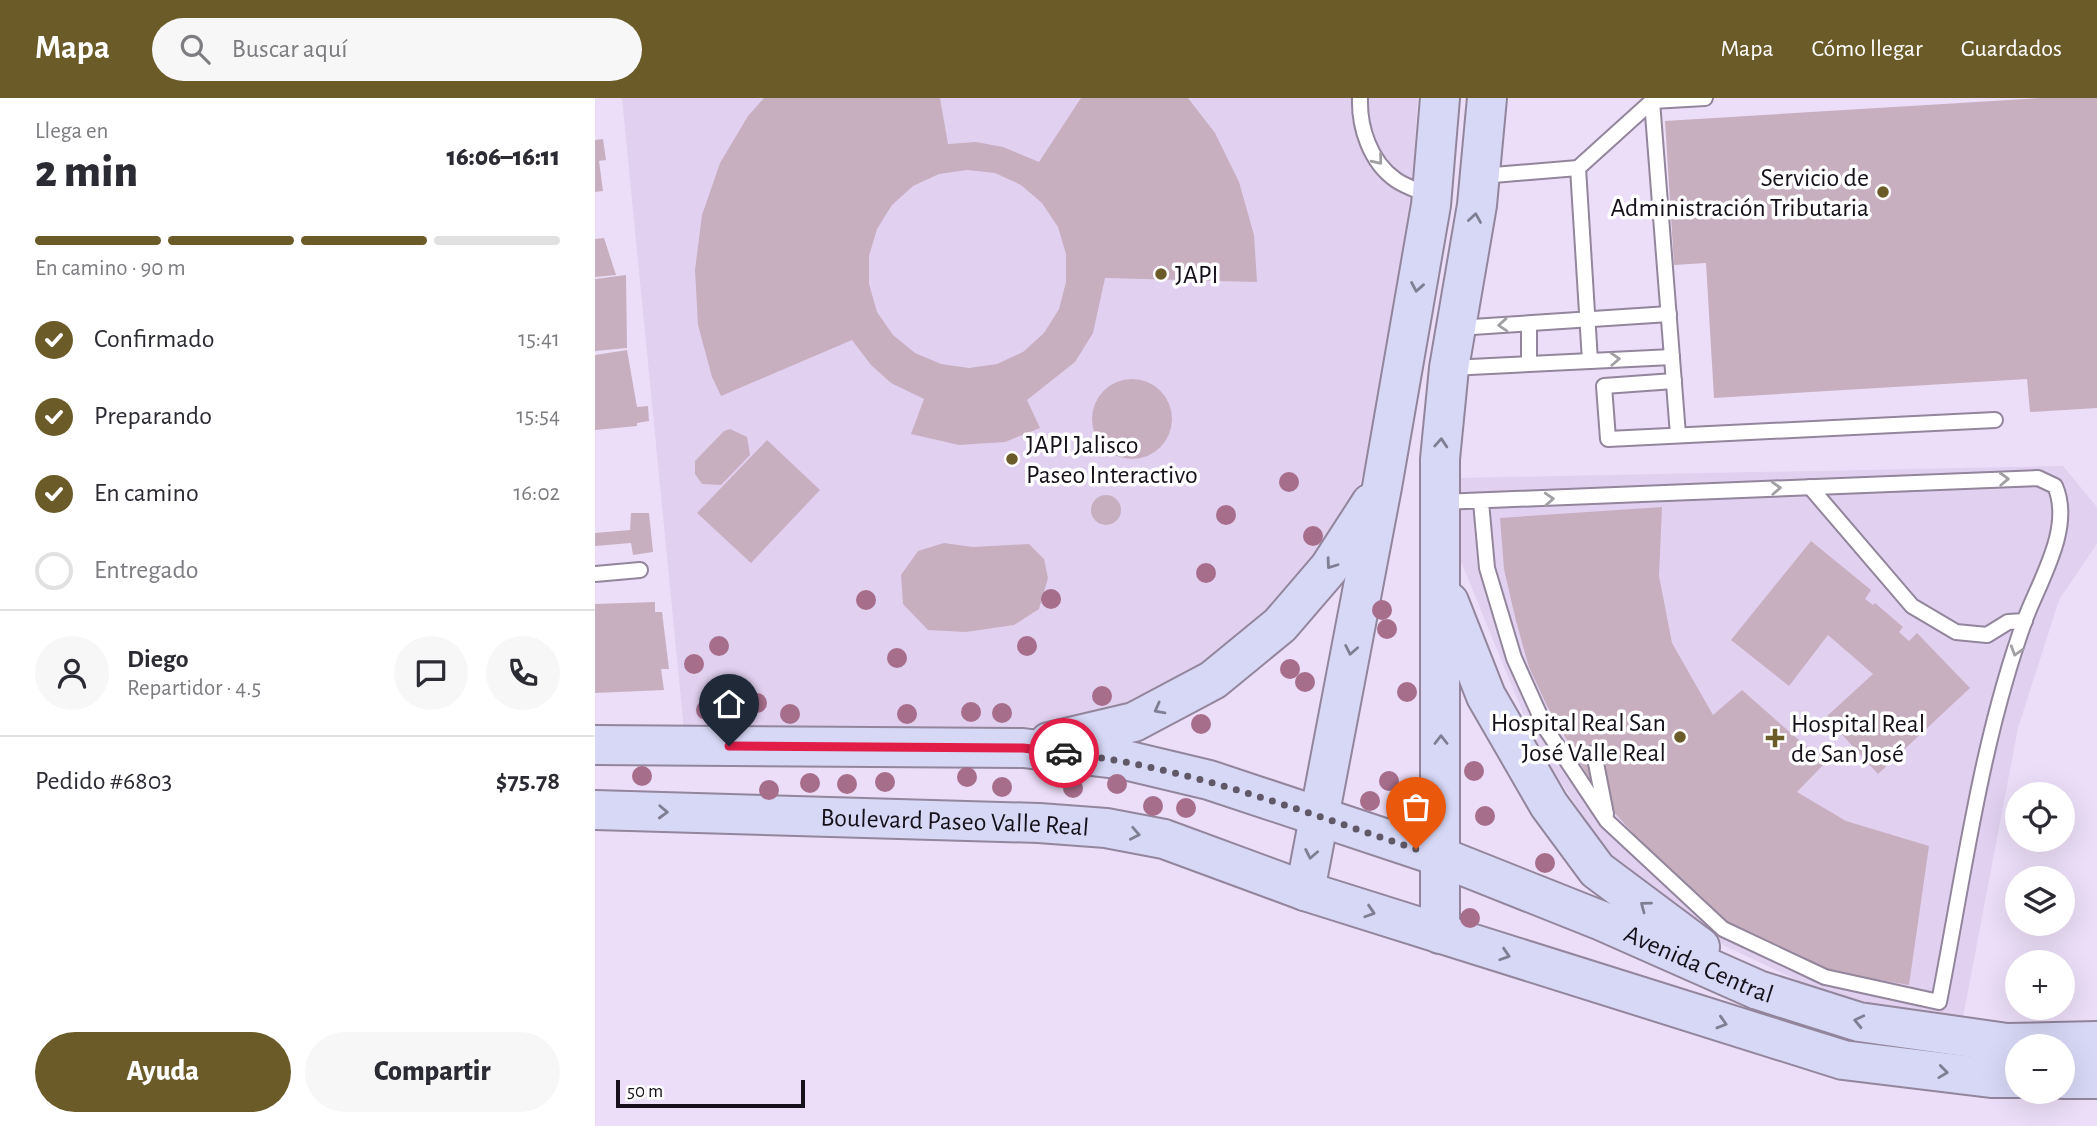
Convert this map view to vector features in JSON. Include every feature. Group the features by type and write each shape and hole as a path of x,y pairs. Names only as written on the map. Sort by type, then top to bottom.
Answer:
{"main road":[{"path":"1305,891 1382,487 1432,196 1440,98"},
{"path":"1440,934 1440,459 1449,368 1480,176 1487,98"},
{"path":"1023,748 1134,722 1213,680 1280,625 1329,568 1382,487"},
{"path":"1442,584 1486,696 1530,738 1549,805 1597,870 1758,990"},
{"path":"595,745 1023,748 1137,762 1209,780 1318,817"},
{"name":"Boulevard Paseo Valle Real","path":"595,810 1025,822 1105,828 1164,839 1305,891"},
{"name":"Avenida Central","path":"1318,817 1441,857 1602,921 1758,990 1859,1021 1935,1018 2007,1042 2097,1041"},
{"name":"Avenida Central","path":"1305,891 1597,985 1843,1060 2005,1078"},
{"path":"1597,985 1601,965 1613,957 1633,953 1758,990"},
{"path":"2075,1079 2097,1079"}],"lane":[{"path":"1360,98 1359,120 1372,153 1395,179 1432,196"},
{"path":"1480,176 1578,168 1652,101 1705,98"},
{"path":"1652,101 1678,435"},
{"path":"1578,168 1590,361"},
{"path":"1456,328 1669,314"},
{"path":"1529,324 1529,364"},
{"path":"1449,368 1672,357"},
{"path":"1674,381 1604,386 1608,439 1995,420"},
{"path":"1440,502 2039,478 2055,486 2062,503 2057,536 2025,621 1993,725 1935,1018 1825,977 1723,929 1607,821 1530,738 1514,658 1487,568 1481,502"},
{"path":"1809,487 1912,606 1956,632 1987,635 2008,622 2025,621"},
{"path":"595,574 640,570"},
{"path":"1594,753 1607,821"}],"shaded area":[{"name":"JAPI Jalisco Paseo Interactivo","path":"622,98 1418,98 1407,255 1382,412 1353,506 1307,582 1248,638 1152,696 1063,724 1001,729 684,730"},
{"name":"Hospital Real de San José","path":"2063,466 2097,507 2097,544 2059,600 2018,728 2008,782 2005,782 2005,796 1963,1017 1892,1008 1818,990 1725,946 1614,862 1537,747 1455,547 1455,478"}],"building":[{"name":"JAPI","path":"764,98 940,98 948,144 976,142 1003,147 1039,162 1081,98 1188,98 1215,133 1239,182 1254,235 1257,282 1105,278 1093,333 1075,362 1027,400 1040,428 1005,442 959,445 911,434 924,399 891,383 871,365 852,340 721,396 712,377 698,325 695,270 702,215 720,163 748,116","holes":["967,170 995,173 1021,185 1042,203 1058,227 1066,254 1066,282 1059,309 1044,333 1023,352 997,364 969,368 941,364 915,353 893,335 877,312 869,284 869,256 877,229 892,205 913,186 939,174"]},
{"name":"Servicio de Administración Tributaria","path":"2041,98 2097,98 2097,408 2030,412 2027,379 1714,398 1706,263 1674,265 1665,121"},
{"path":"603,139 606,160 599,161 603,191 595,192 595,140"},
{"path":"604,238 616,275 595,277 595,239"},
{"path":"626,275 627,348 595,351 595,279"},
{"path":"627,350 637,407 648,406 649,421 637,423 637,426 595,430 595,355"},
{"path":"1132,379 1147,382 1160,391 1169,404 1172,419 1169,434 1160,447 1147,456 1132,459 1117,456 1104,447 1095,434 1092,419 1095,404 1104,391 1117,382"},
{"path":"730,429 747,437 750,455 721,485 702,484 695,474 695,461 724,431"},
{"path":"767,440 820,490 751,563 697,513"},
{"path":"1106,495 1117,499 1121,510 1117,521 1106,525 1095,521 1091,510 1095,499"},
{"name":"Hospital Real San José Valle Real","path":"1662,507 1659,576 1672,643 1713,715 1742,690 1825,763 1797,792 1846,821 1929,846 1909,985 1831,972 1774,948 1721,918 1671,875 1600,797 1547,706 1529,667 1516,621 1504,569 1500,518"},
{"path":"631,513 649,513 653,552 633,555 631,543 595,546 595,533 630,530"},
{"path":"1811,541 1871,590 1865,599 1873,605 1875,603 1903,627 1899,632 1909,641 1917,633 1970,688 1878,774 1826,717 1873,674 1828,635 1789,686 1731,640"},
{"path":"944,543 973,547 1029,544 1044,559 1048,578 1039,609 1014,625 966,632 928,630 903,604 901,575 918,551"},
{"path":"655,602 655,612 662,612 669,669 661,669 664,690 595,693 595,604"}],"way so far":[{"path":"1064,753 1125,760 1209,780 1416,849"}],"place":[{"name":"Servicio de Administración Tributaria","path":"1883,192"},
{"name":"JAPI","path":"1161,274"},
{"name":"JAPI Jalisco Paseo Interactivo","path":"1012,459"},
{"name":"Hospital Real San José Valle Real","path":"1680,737"},
{"name":"Hospital Real de San José","path":"1775,738"}],"route":[{"path":"729,746 1023,748 1064,753"}]}
